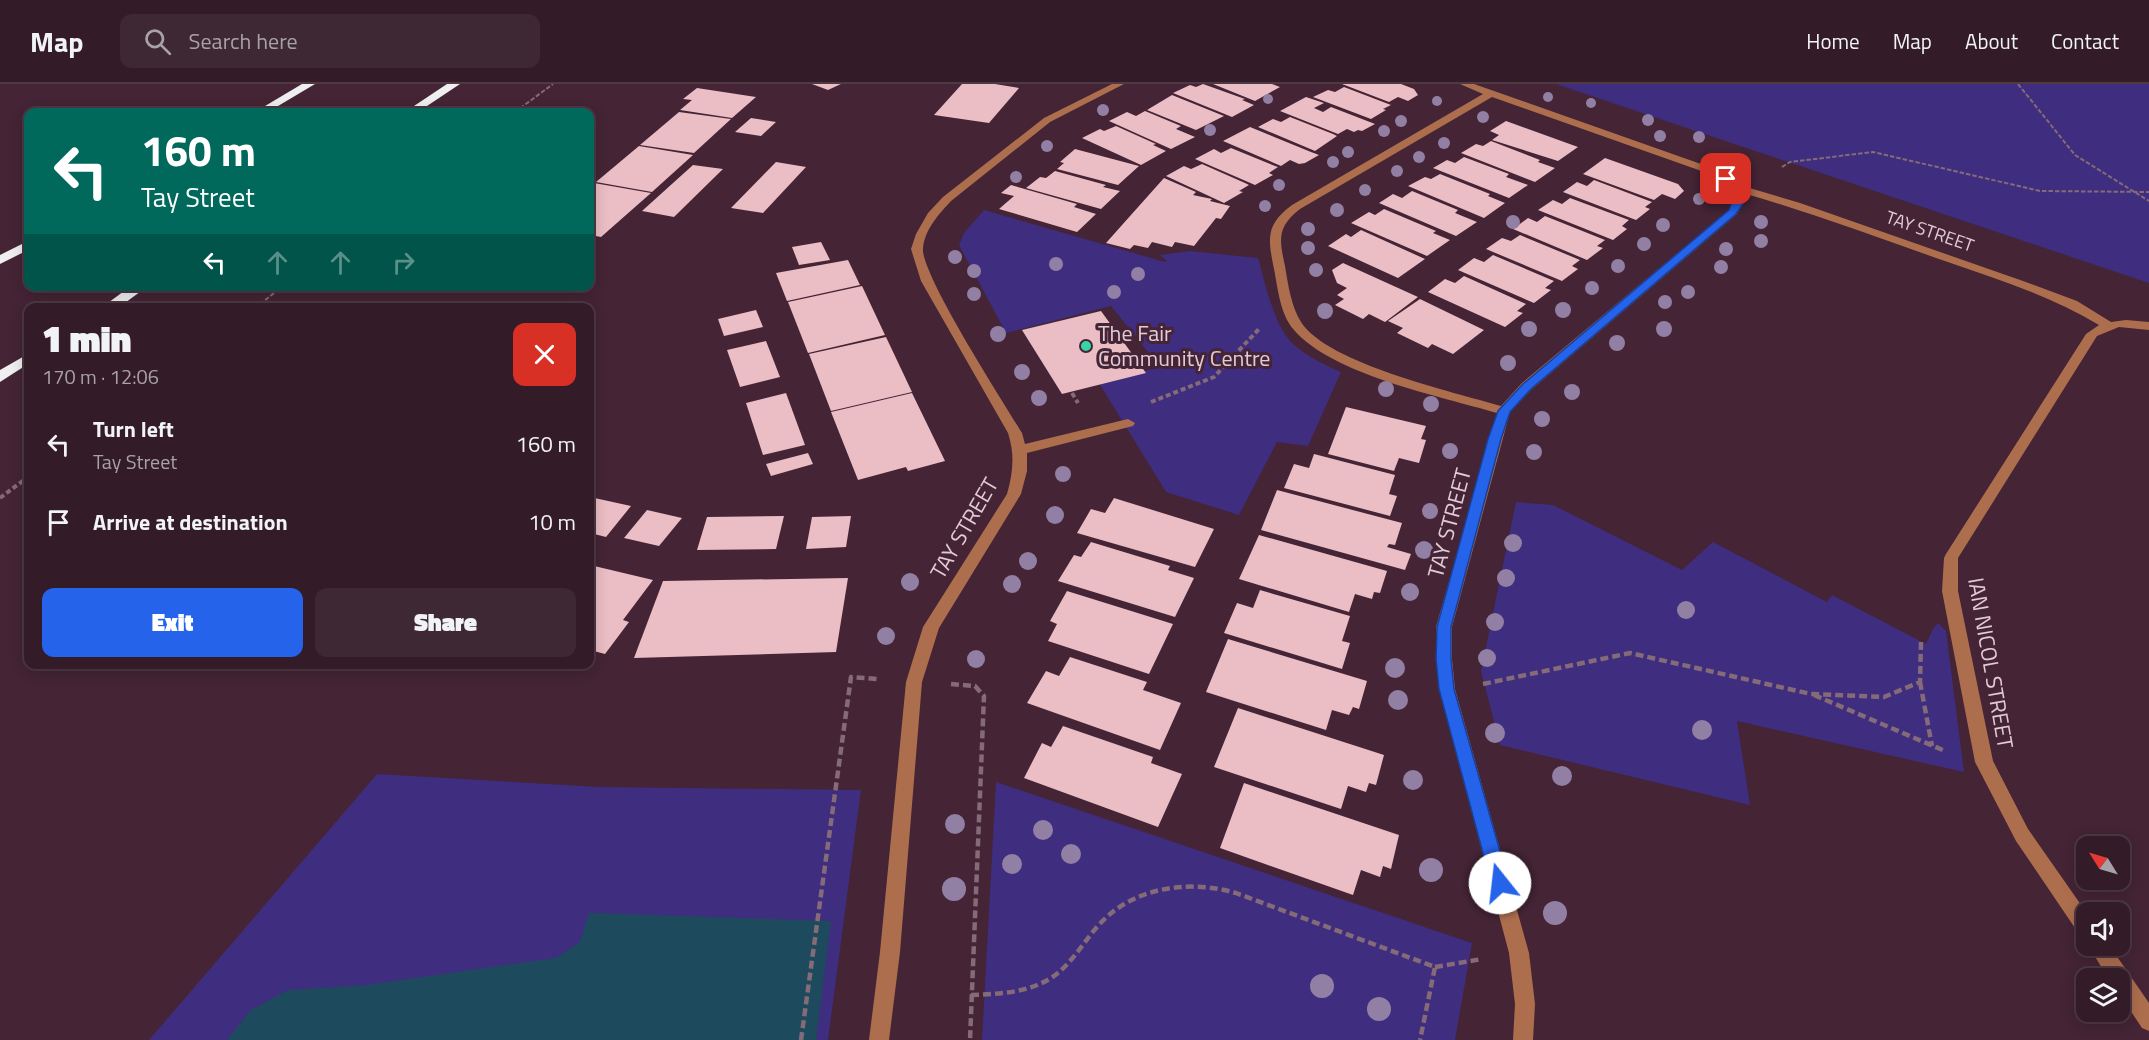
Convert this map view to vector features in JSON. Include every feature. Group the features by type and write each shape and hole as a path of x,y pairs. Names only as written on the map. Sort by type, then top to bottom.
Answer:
{"highway":[{"path":"268,108 310,84"},
{"path":"417,108 455,84"},
{"path":"0,260 24,246"},
{"path":"116,303 134,291"},
{"path":"0,377 24,361"}],"street":[{"name":"TAY STREET","path":"879,1040 890,952 914,682 931,627 1014,494 1020,471 1020,450 1009,422 927,280 917,249 921,234 932,215 947,199 1038,126 1061,111 1119,84"},
{"name":"TAY STREET","path":"1465,84 1693,164 1726,179 1739,195 1738,204 1733,212 1527,386 1504,411 1444,627 1443,659 1447,689 1519,953 1525,1004 1523,1040"},
{"path":"1491,93 1311,197 1279,222 1274,240 1286,300 1299,328 1334,355 1371,370 1504,411"},
{"name":"TAY STREET","path":"1734,187 1796,205 2019,283 2073,304 2108,325"},
{"path":"2108,325 2127,323 2149,326"},
{"name":"IAN NICOL STREET","path":"2076,913 2022,835 1984,762 1950,591 1951,558 2092,334 2108,325"},
{"path":"1020,450 1128,423"},
{"path":"2105,956 2149,1021"}],"path":[{"path":"520,108 553,84"},
{"path":"2018,84 2075,155 2149,201"},
{"path":"1790,162 1873,152 2040,191 2149,192"},
{"path":"261,303 277,291"},
{"path":"1128,423 1121,414 1214,377 1286,300"},
{"path":"0,498 24,480"},
{"path":"1922,635 1920,682 1932,746"},
{"path":"1447,689 1473,687 1630,653 1810,694 1932,746 1984,762"},
{"path":"1810,694 1884,697 1920,682"},
{"path":"971,995 1017,992 1045,982 1062,970 1090,933 1118,907 1135,897 1177,886 1222,889 1435,967 1519,953"},
{"path":"801,1040 817,918"},
{"path":"1420,1040 1435,967"}],"shaded area":[{"path":"1556,84 2149,84 2149,283"},
{"path":"984,210 1165,262 1167,261 1160,255 1190,251 1258,258 1273,310 1287,337 1305,353 1341,372 1308,446 1277,442 1239,515 1166,492 1099,383 1160,367 1111,306 1006,333 959,245 964,233"},
{"path":"1516,502 1553,505 1682,570 1713,542 1827,602 1832,595 1926,644 1938,623 1946,631 1964,772 1737,721 1750,805 1500,745 1481,671"},
{"path":"377,774 600,787 861,790 828,1040 149,1040"},
{"path":"996,782 1472,943 1455,1040 982,1040"}],"water":[{"path":"589,913 831,921 816,1040 227,1040 251,1010 288,990 367,985 556,958 580,942"}],"building":[{"path":"812,84 841,84 828,90"},
{"path":"962,84 995,84 1019,88 989,123 934,115"},
{"path":"1203,84 1245,99 1242,100 1254,105 1232,117 1173,93 1190,85 1196,87"},
{"path":"1213,84 1272,84 1280,87 1255,101"},
{"path":"1342,84 1401,84 1414,89 1418,95 1408,101 1398,97 1389,102"},
{"path":"1344,87 1391,105 1371,119 1313,97 1328,90 1335,92"},
{"path":"697,88 756,97 732,118 680,110 692,100 683,99"},
{"path":"1172,95 1224,116 1196,130 1147,110"},
{"path":"1306,97 1324,103 1314,108 1323,112 1331,107 1375,124 1362,131 1354,132 1347,129 1338,134 1280,111"},
{"path":"1145,111 1181,126 1176,129 1195,137 1171,149 1109,121 1127,112 1136,116"},
{"path":"679,112 731,119 694,153 640,145"},
{"path":"1290,117 1337,136 1315,151 1258,127 1273,119 1281,122"},
{"path":"751,118 776,122 761,136 735,132"},
{"path":"1506,121 1578,147 1558,161 1492,140 1499,135 1490,131"},
{"path":"1116,126 1166,151 1141,165 1082,138 1100,129 1104,131"},
{"path":"1250,127 1319,155 1305,163 1299,164 1290,160 1281,166 1223,141"},
{"path":"1491,141 1555,168 1535,182 1461,153 1476,144 1483,146"},
{"path":"639,146 693,155 652,192 596,182"},
{"path":"1231,148 1278,167 1269,173 1273,175 1255,185 1195,159 1214,149 1221,153"},
{"path":"1075,149 1139,166 1118,185 1057,169 1064,163 1060,162"},
{"path":"1464,157 1509,174 1506,177 1528,185 1509,198 1433,168 1447,160 1455,163"},
{"path":"1605,158 1678,184 1684,191 1675,199 1662,194 1654,200 1583,174"},
{"path":"776,162 806,167 763,213 731,208"},
{"path":"1202,164 1249,185 1239,191 1243,192 1224,203 1166,176 1184,166 1191,169"},
{"path":"693,165 723,169 674,217 642,211"},
{"path":"1055,171 1120,191 1101,209 1026,188 1040,177 1046,178"},
{"path":"1440,174 1490,194 1488,196 1505,203 1484,218 1408,186 1425,177 1431,179"},
{"path":"1164,178 1196,192 1193,195 1230,206 1221,219 1216,218 1194,246 1175,242 1172,247 1152,242 1148,248 1134,245 1130,249 1106,243"},
{"path":"1594,180 1652,202 1645,207 1650,209 1636,220 1563,192 1577,182 1587,186"},
{"path":"594,183 651,193 601,237 594,236"},
{"path":"1011,185 1077,204 1074,207 1096,214 1077,232 999,209 1014,196 1001,193"},
{"path":"1412,191 1458,210 1455,213 1477,222 1456,236 1379,203 1393,194 1402,198"},
{"path":"1570,198 1629,220 1622,226 1627,229 1613,240 1538,210 1553,200 1562,204"},
{"path":"1384,209 1436,231 1433,233 1450,240 1427,256 1351,223 1369,212 1375,215"},
{"path":"1545,216 1605,240 1597,246 1603,248 1587,260 1513,229 1528,218 1537,222"},
{"path":"1361,230 1425,259 1398,278 1328,246 1346,234 1351,237"},
{"path":"1520,235 1580,260 1572,266 1578,269 1562,281 1486,249 1502,238 1511,241"},
{"path":"821,242 830,260 799,265 792,247"},
{"path":"1493,255 1554,281 1545,288 1551,290 1534,303 1458,270 1474,258 1484,262"},
{"path":"848,260 860,285 787,301 776,273"},
{"path":"1343,263 1418,297 1385,322 1369,314 1363,319 1335,305 1344,299 1337,295 1347,288 1337,283 1332,270"},
{"path":"1464,276 1526,304 1517,311 1523,313 1505,327 1428,292 1445,279 1455,283"},
{"path":"862,286 885,335 808,353 788,302"},
{"path":"1420,299 1484,330 1453,354 1432,344 1428,348 1397,333 1403,328 1388,321"},
{"path":"756,310 763,327 724,336 718,319"},
{"path":"1101,311 1146,373 1062,394 1022,330"},
{"path":"886,337 912,392 831,411 809,354"},
{"path":"766,341 780,377 740,387 727,350"},
{"path":"786,393 805,445 763,455 746,403"},
{"path":"912,393 945,461 908,471 906,467 858,480 831,412"},
{"path":"1346,407 1426,426 1421,439 1426,440 1419,463 1399,458 1394,471 1328,454"},
{"path":"808,453 813,464 771,476 766,464"},
{"path":"1314,454 1395,475 1389,494 1397,496 1390,516 1284,488 1294,464 1309,468"},
{"path":"1277,490 1402,523 1395,545 1389,544 1387,547 1411,554 1405,570 1261,530"},
{"path":"594,498 631,506 606,537 594,534"},
{"path":"1114,498 1214,529 1195,567 1077,533 1091,509 1105,513"},
{"path":"647,510 682,518 659,546 624,538"},
{"path":"784,516 776,549 697,550 707,517"},
{"path":"851,516 846,547 806,549 812,517"},
{"path":"1259,535 1387,571 1380,593 1374,592 1372,599 1355,594 1349,612 1239,579"},
{"path":"1091,542 1170,566 1168,570 1194,578 1175,617 1058,581 1074,555 1081,557"},
{"path":"594,566 653,580 623,620 629,622 605,654 594,651"},
{"path":"848,578 836,652 634,658 663,581"},
{"path":"1260,590 1350,616 1342,641 1350,643 1342,669 1224,633 1237,603 1253,608"},
{"path":"1067,591 1173,624 1149,674 1048,641 1057,624 1050,621"},
{"path":"1228,639 1367,681 1359,709 1353,707 1349,715 1332,710 1326,730 1206,692"},
{"path":"1070,657 1147,682 1143,690 1181,703 1160,750 1027,703 1046,671 1059,676"},
{"path":"1238,708 1384,755 1376,785 1369,783 1366,792 1348,786 1341,809 1214,767"},
{"path":"1063,726 1153,757 1151,763 1182,774 1158,827 1024,778 1042,743 1051,747"},
{"path":"1244,783 1399,835 1391,869 1383,866 1380,877 1361,870 1353,895 1220,848"}],"place":[{"name":"The Fair Community Centre","path":"1086,346"}],"route":[{"path":"1500,883 1462,748 1447,689 1443,659 1444,627 1495,439 1504,411 1527,386 1733,212 1738,204 1739,195 1726,179"}]}
